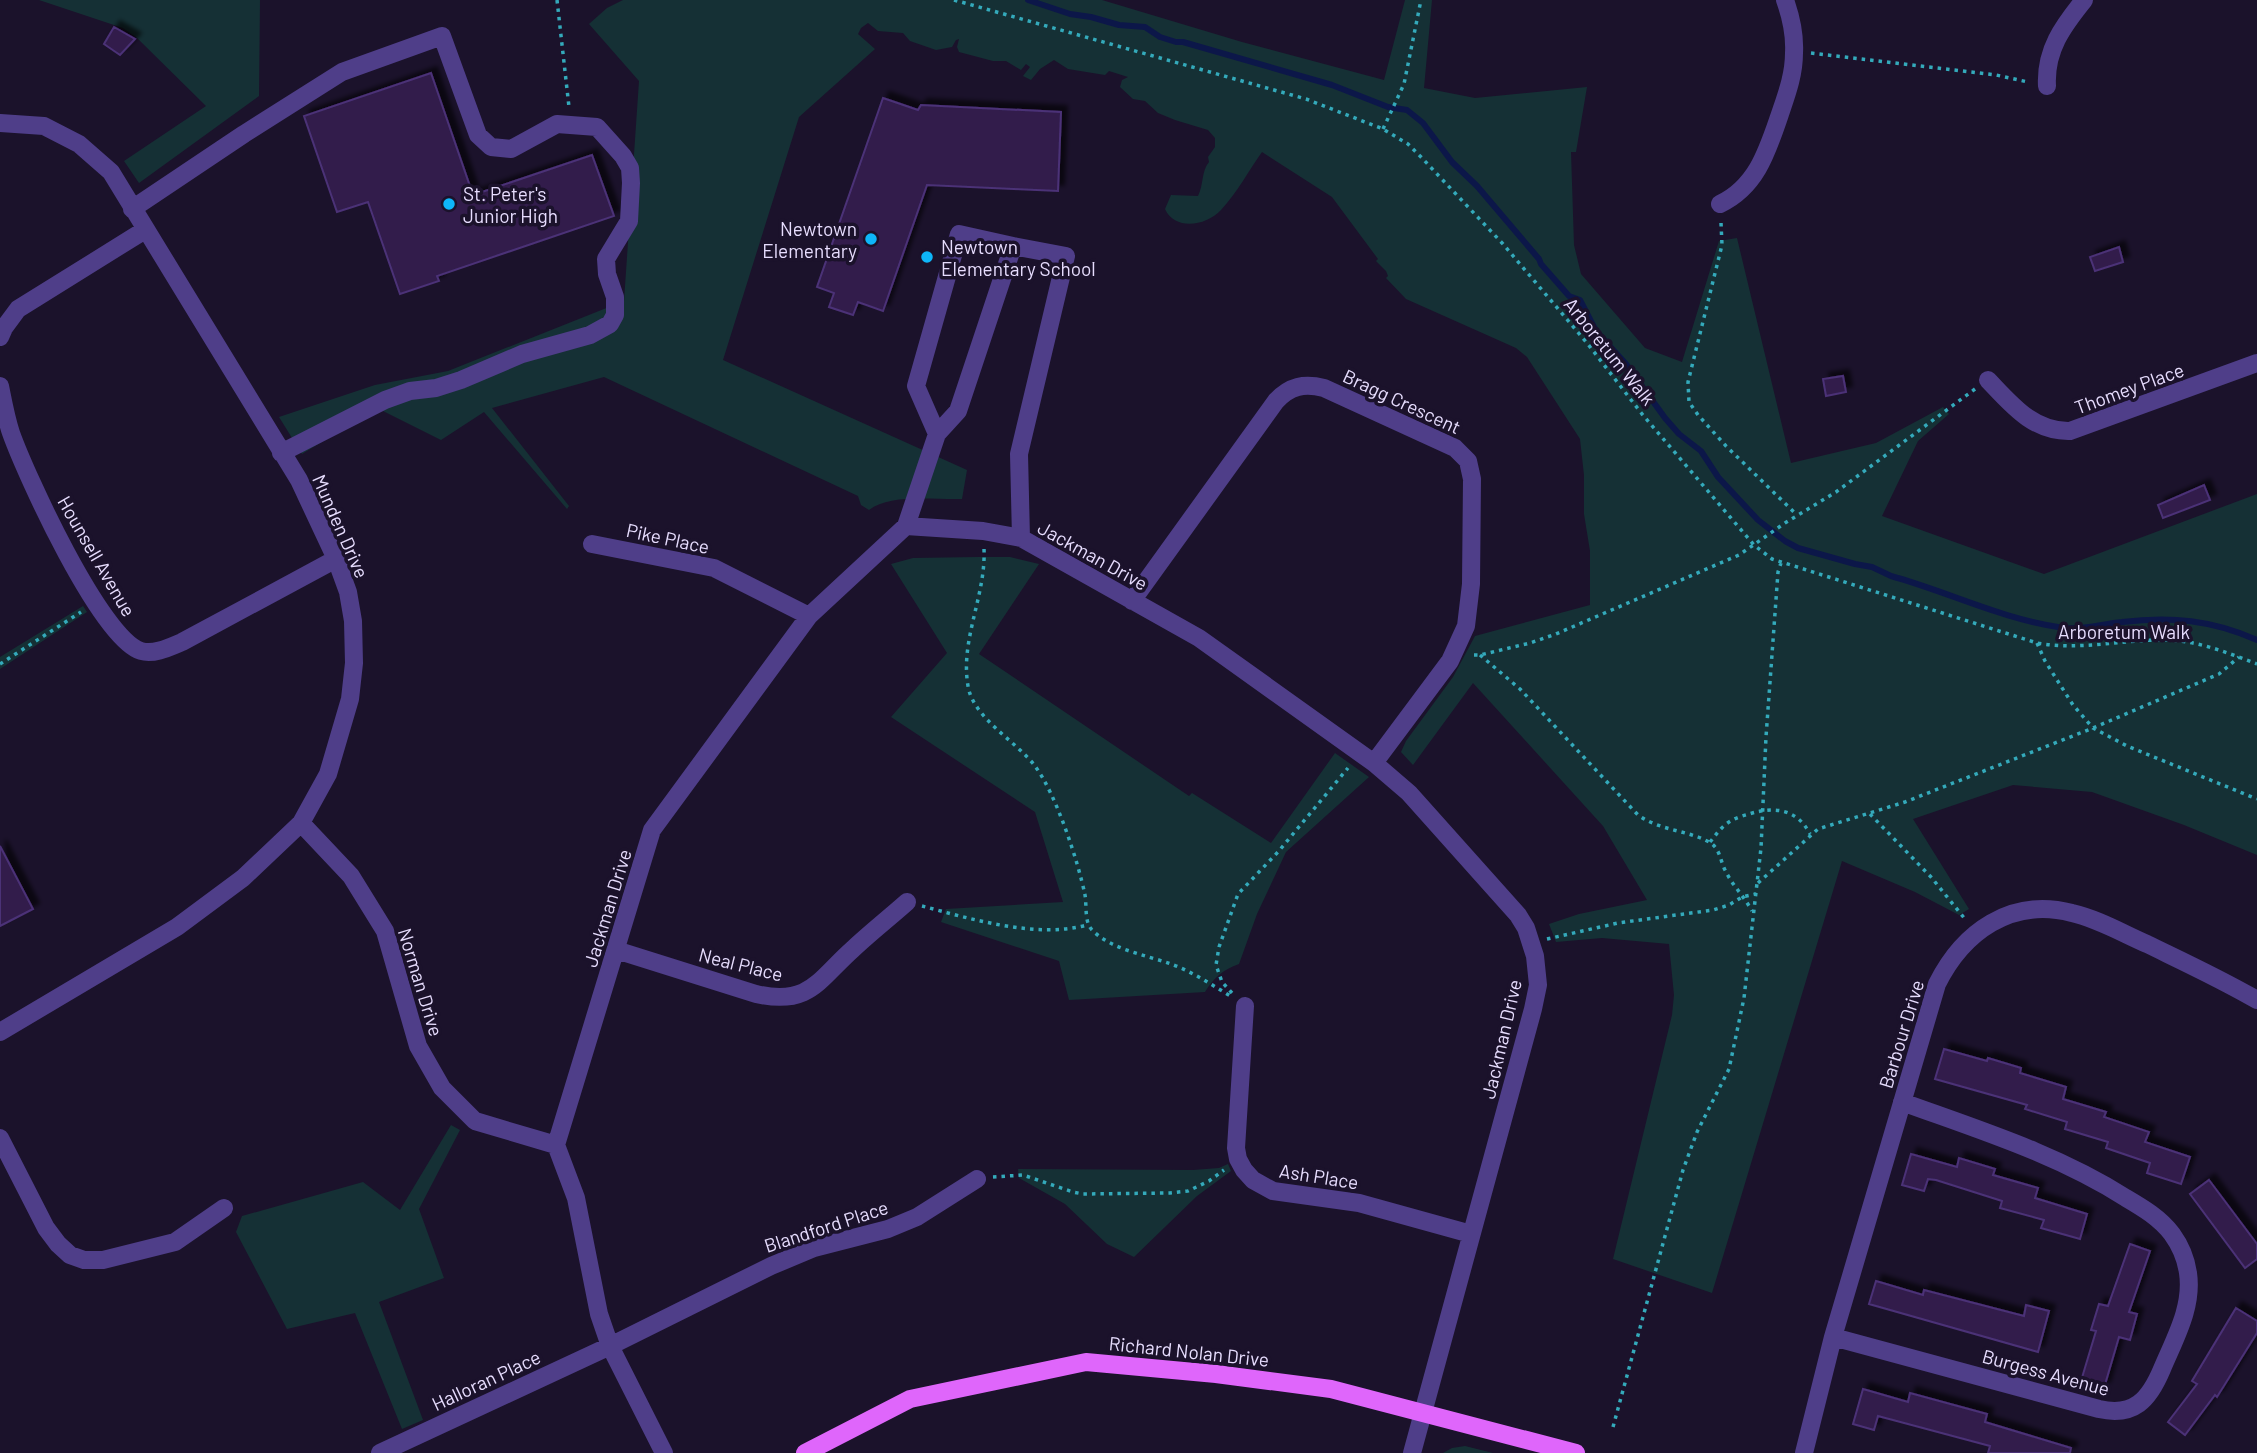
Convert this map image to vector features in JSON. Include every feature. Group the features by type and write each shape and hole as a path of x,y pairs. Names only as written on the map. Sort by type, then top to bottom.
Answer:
{"main road":[{"name":"Richard Nolan Drive","path":"805,1453 910,1399 1086,1362 1216,1374 1331,1389 1576,1453"}],"street":[{"path":"1720,204 1746,186 1765,157 1790,86 1794,52 1793,29 1785,0"},
{"path":"2047,86 2048,66 2054,44 2084,0"},
{"path":"132,209 342,72 442,36 478,135 491,147 511,149 557,124 597,127 623,156 630,168 631,201 629,221 606,259 607,274 615,296 615,315 610,324 590,335 522,354 461,380 436,388 410,391 385,400 281,453"},
{"name":"Munden Drive","path":"0,122 44,126 79,144 111,172 299,480 336,559 348,592 353,621 354,663 350,699 328,774 301,823 243,878 177,927 0,1032"},
{"path":"0,337 18,309 145,230"},
{"path":"937,434 916,386 959,234 1066,256 1019,454 1021,538"},
{"path":"906,526 937,434 958,411 1013,246"},
{"name":"Thomey Place","path":"1987,380 2031,421 2049,430 2070,431 2257,363"},
{"name":"Bragg Crescent","path":"1132,601 1276,401 1291,389 1312,385 1324,388 1447,443 1462,453 1468,461 1472,479 1471,596 1466,626 1456,651 1368,758"},
{"name":"Hounsell Avenue","path":"0,386 10,430 30,483 95,604 122,639 141,651 163,650 182,642 336,559"},
{"name":"Jackman Drive","path":"556,1145 652,830 809,616 906,526 983,531 1021,538 1199,638 1368,758 1409,793 1509,904 1526,928 1537,971 1536,998 1412,1453"},
{"name":"Pike Place","path":"592,544 714,568 809,616"},
{"name":"Norman Drive","path":"301,823 351,877 385,931 418,1046 442,1088 475,1121 556,1145"},
{"name":"Neal Place","path":"616,950 756,994 769,997 792,996 803,993 823,980 853,949 907,902"},
{"name":"Barbour Drive","path":"1804,1453 1833,1337 1937,984 1953,957 1976,932 2003,917 2035,909 2071,912 2192,965 2257,1000"},
{"path":"1238,1159 1236,1136 1245,1006"},
{"name":"Burgess Avenue","path":"1833,1337 2110,1412 2124,1411 2134,1408 2152,1390 2187,1308 2189,1281 2184,1256 2171,1232 2149,1213 2092,1177 2052,1157 1902,1102"},
{"path":"0,1138 46,1228 70,1255 85,1260 103,1260 175,1242 224,1208"},
{"path":"556,1145 576,1198 599,1314 611,1346 664,1453"},
{"name":"Ash Place","path":"1238,1159 1253,1180 1273,1191 1368,1205 1471,1234"},
{"name":"Blandford Place","path":"611,1346 794,1256 814,1248 888,1229 909,1220 933,1208 977,1179"},
{"name":"Halloran Place","path":"380,1453 611,1346"}],"path":[{"path":"557,0 571,127"},
{"name":"Arboretum Walk","path":"954,0 1306,99 1384,129 1408,144 1503,244 1642,414 1754,545 1772,559 2037,643 2077,647 2170,640 2198,644 2257,664"},
{"path":"1384,129 1402,89 1421,0"},
{"path":"1794,52 1996,75 2047,86"},
{"path":"1720,204 1722,245 1688,382 1689,402 1716,436 1797,515"},
{"path":"1456,651 1480,656 1530,643 1733,558 1836,492 1987,380"},
{"path":"983,531 984,579 968,639 968,691 974,705 1025,754 1040,774 1076,862 1086,901 1088,925 1111,942 1185,970 1245,1006"},
{"path":"1613,1427 1683,1170 1733,1054 1744,998 1758,883 1771,662 1781,563"},
{"path":"0,664 95,604"},
{"path":"2037,643 2045,661 2073,705 2093,728 2127,746 2257,799"},
{"path":"1480,656 1520,689 1638,815 1654,824 1710,842 1718,851 1727,875 1753,913"},
{"path":"1758,883 1810,834 1818,830 1916,798 2093,728 2219,674 2239,657"},
{"path":"1245,1006 1222,982 1216,965 1233,905 1245,885 1368,758"},
{"path":"1710,842 1725,825 1741,816 1773,809 1791,813 1802,822 1810,834"},
{"path":"1870,814 1931,877 1976,932"},
{"path":"1532,943 1607,925 1713,910 1756,894"},
{"path":"907,902 1013,925 1059,930 1088,925"},
{"path":"977,1179 1023,1175 1073,1192 1170,1193 1196,1188 1238,1159"}],"green space":[{"path":"39,0 260,0 259,96 139,183 124,161 206,106 136,37 123,28"},
{"path":"623,0 1102,0 1242,42 1384,80 1405,0 1432,0 1424,88 1475,98 1587,87 1576,152 1571,152 1574,245 1581,274 1645,348 1682,362 1719,241 1737,238 1791,463 1876,443 1943,407 1949,414 1918,441 1882,516 2044,574 2257,494 2257,855 2092,792 2013,785 1913,819 1969,909 1959,915 1915,892 1842,861 1712,1293 1613,1259 1672,1015 1674,995 1669,944 1602,938 1556,942 1549,924 1579,914 1647,900 1603,826 1473,683 1413,765 1401,752 1406,741 1453,677 1475,636 1590,605 1590,551 1584,514 1580,439 1527,357 1516,348 1406,299 1386,278 1386,271 1376,261 1378,259 1332,197 1262,152 1238,189 1215,215 1199,223 1176,221 1165,209 1171,195 1198,196 1209,162 1208,157 1215,147 1215,138 1208,130 1158,113 1145,101 1133,99 1120,87 1122,80 1128,77 1109,71 1105,75 1068,69 1054,60 1040,69 1031,80 1023,76 1030,67 1026,64 1021,70 1006,61 993,61 959,52 959,39 952,47 936,50 910,41 903,33 878,31 868,23 858,34 875,49 799,117 723,360 967,470 962,499 901,499 869,510 861,505 858,496 604,377 492,408 569,506 567,509 484,412 441,440 377,408 302,454 279,417 375,385 448,371 624,301 639,81 589,24 607,8"},
{"path":"1010,557 1039,564 979,654 1189,796 1192,793 1271,843 1335,753 1369,777 1286,852 1257,914 1239,964 1219,975 1205,992 1069,1000 1059,961 941,922 946,909 1063,902 1035,812 891,717 947,653 891,564 913,558"},
{"path":"83,606 87,612 0,669 0,657"},
{"path":"451,1125 460,1130 419,1209 444,1278 379,1302 423,1420 402,1429 355,1313 287,1329 236,1232 242,1216 363,1182 400,1210"},
{"path":"1228,1164 1231,1171 1197,1196 1134,1257 1107,1244 1065,1204 1019,1178 1018,1169 1193,1170 1219,1168"},
{"path":"1465,1446 1493,1453 1443,1453"}],"building":[{"path":"114,27 135,39 120,55 104,44"},
{"name":"St. Peter's Junior High","path":"431,73 473,195 592,155 614,216 437,276 439,281 400,294 368,202 337,212 304,116"},
{"name":"Newtown Elementary","path":"883,98 918,110 921,105 1061,112 1058,191 927,185 883,311 858,302 853,315 829,307 834,293 817,287"},
{"path":"2119,247 2123,262 2095,271 2090,257"},
{"path":"1843,376 1846,392 1826,396 1823,379"},
{"path":"2204,485 2210,500 2163,518 2158,505"},
{"path":"0,846 33,909 0,926"},
{"path":"1944,1049 2021,1068 2020,1073 2066,1087 2063,1099 2106,1112 2104,1117 2149,1132 2145,1142 2190,1157 2181,1184 2147,1173 2150,1163 2106,1148 2108,1142 2065,1129 2067,1122 2025,1109 2027,1105 1935,1079"},
{"path":"1911,1154 1957,1167 1959,1158 1995,1169 1993,1175 2038,1188 2035,1198 2087,1214 2080,1239 2041,1228 2044,1220 2000,1208 2002,1201 1936,1180 1928,1179 1924,1191 1902,1185"},
{"path":"2209,1180 2257,1244 2257,1259 2245,1268 2190,1194"},
{"path":"2130,1244 2150,1251 2129,1312 2137,1314 2130,1340 2119,1337 2104,1388 2081,1381 2096,1331 2091,1330 2099,1304 2108,1306"},
{"path":"1876,1281 1923,1295 1924,1290 2024,1316 2026,1305 2049,1311 2038,1352 1869,1304"},
{"path":"2236,1308 2257,1321 2257,1333 2217,1397 2215,1395 2185,1435 2168,1422 2197,1384 2192,1381"},
{"path":"1863,1389 1908,1402 1910,1393 1987,1414 1985,1422 2071,1448 2070,1453 1988,1453 1990,1446 1878,1416 1874,1430 1853,1424"}],"waterway":[{"path":"1028,0 1070,14 1119,25 1145,27 1160,37 1332,85 1388,107 1407,110 1423,123 1452,162 1477,186 1569,296 1580,300 1596,331 1626,364 1679,434 1701,451 1718,477 1758,520 1798,548 1872,567 1998,612 2042,624 2079,628 2140,620 2191,621 2224,628 2257,640"}],"place":[{"name":"St. Peter's Junior High","path":"449,204"},
{"name":"Newtown Elementary","path":"871,239"},
{"name":"Newtown Elementary School","path":"927,257"}]}
